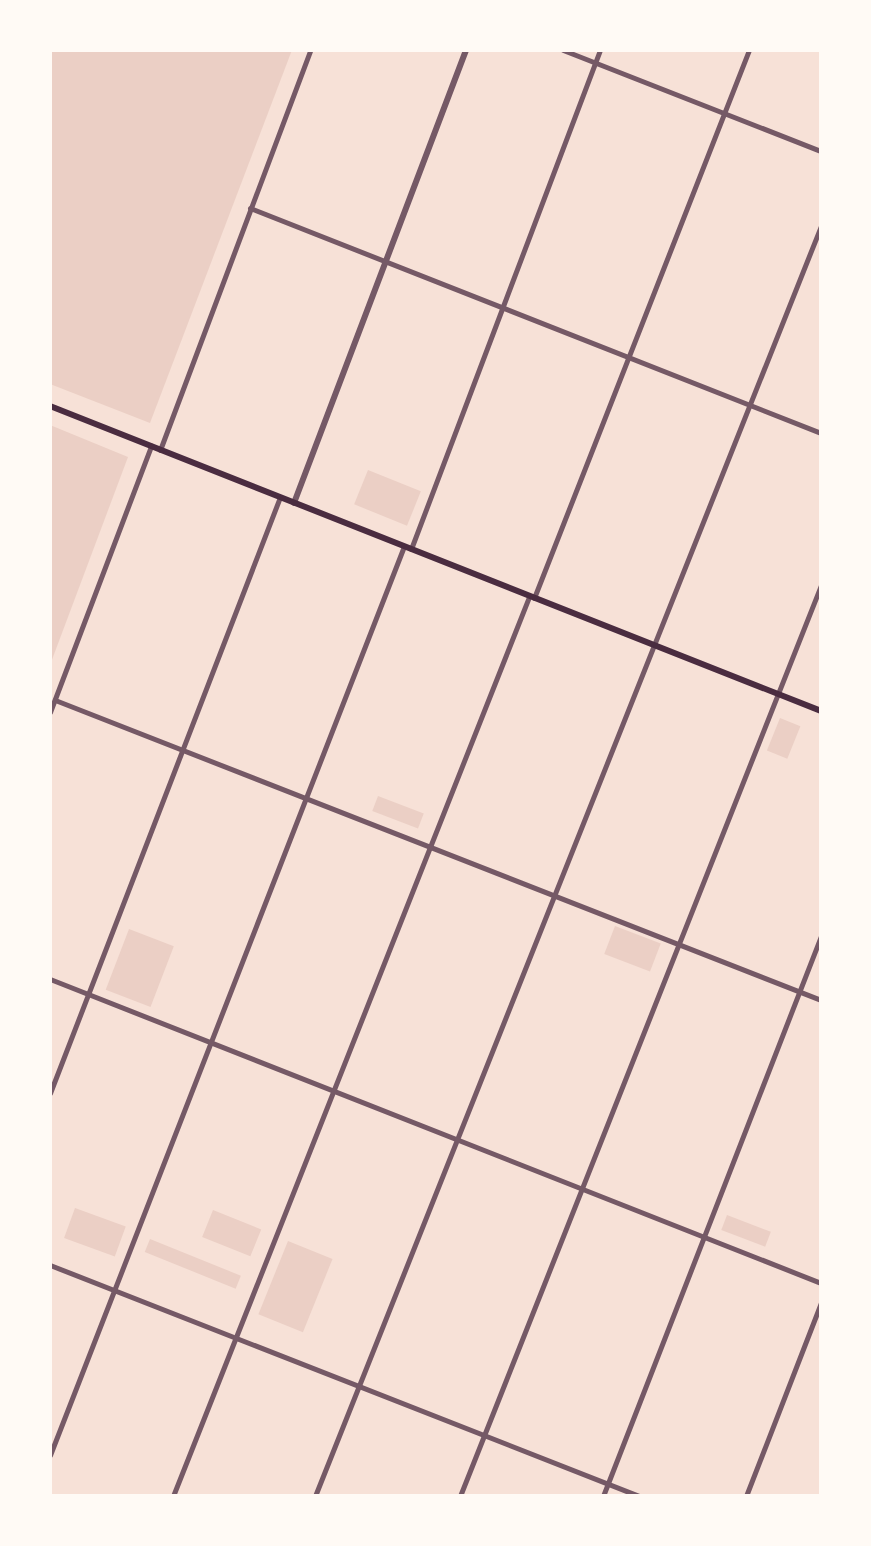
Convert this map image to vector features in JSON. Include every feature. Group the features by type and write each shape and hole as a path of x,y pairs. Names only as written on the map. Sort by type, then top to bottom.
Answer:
{"main road":[{"path":"50,406 821,711"}],"street":[{"path":"160,450 310,50"},
{"path":"294,503 466,50"},
{"path":"563,50 821,151"},
{"path":"50,1455 600,50"},
{"path":"173,1496 750,50"},
{"path":"250,208 821,433"},
{"path":"315,1496 821,226"},
{"path":"50,712 151,446"},
{"path":"50,1093 280,497"},
{"path":"460,1496 821,585"},
{"path":"55,700 821,1000"},
{"path":"602,1496 821,936"},
{"path":"50,979 821,1283"},
{"path":"50,1265 639,1496"},
{"path":"746,1496 821,1302"}],"shaded area":[{"path":"50,50 292,50 150,423 50,384"},
{"path":"50,425 128,457 50,665"},
{"path":"368,470 421,491 407,526 354,504"},
{"path":"780,718 800,726 787,759 767,750"},
{"path":"378,796 424,814 418,828 372,811"},
{"path":"615,926 661,944 650,972 604,954"},
{"path":"129,929 174,946 151,1007 106,990"},
{"path":"75,1208 126,1226 115,1257 64,1238"},
{"path":"213,1210 261,1229 250,1256 202,1237"},
{"path":"727,1215 771,1232 765,1247 721,1230"},
{"path":"150,1239 241,1276 236,1289 145,1252"},
{"path":"288,1241 333,1259 303,1332 258,1314"}]}
